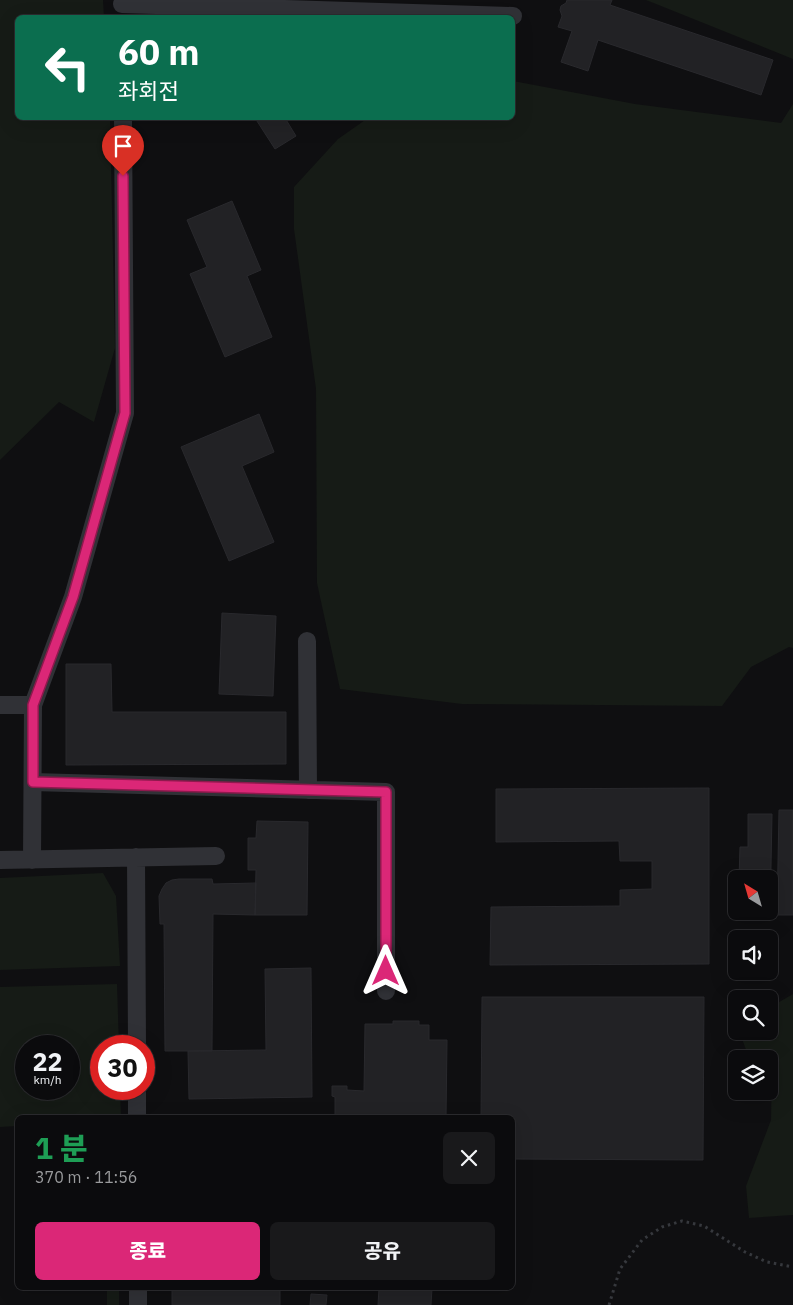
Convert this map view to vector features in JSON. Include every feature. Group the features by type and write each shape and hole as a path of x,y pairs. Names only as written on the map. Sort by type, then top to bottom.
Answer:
{"street":[{"path":"122,7 470,15"},
{"path":"32,860 33,705 73,597 125,413 123,120"},
{"path":"307,640 308,790"},
{"path":"0,705 33,705"},
{"path":"33,782 386,792 386,991"},
{"path":"0,860 216,856"},
{"path":"136,858 137,1035"},
{"path":"137,1100 138,1115"},
{"path":"138,1290 138,1305"}],"path":[{"path":"609,1305 620,1269 642,1240 662,1226 682,1221 704,1226 745,1252 767,1262 793,1267"}],"shaded area":[{"path":"0,0 103,0 104,15 15,15 15,120 110,120 115,348 94,422 59,402 0,460"},
{"path":"646,0 793,0 793,59"},
{"path":"515,81 635,104 781,123 793,104 793,648 789,647 751,667 722,706 462,704 340,689 317,583 316,389 294,229 294,187 338,139 365,120 515,120"},
{"path":"103,873 116,896 120,966 0,970 0,878"},
{"path":"117,984 119,1035 90,1035 90,1100 120,1100 121,1115 15,1115 15,1126 0,1127 0,987"},
{"path":"793,994 793,1215 749,1218 746,1186 771,1120 771,1100 778,1100 778,1050 746,1050 742,1040 778,1040 778,1003"},
{"path":"107,1290 119,1290 119,1305 107,1305"}],"building":[{"path":"567,0 612,0 610,5 773,60 761,95 598,40 588,71 561,62 572,31 558,27 562,16 561,6"},
{"path":"256,120 286,120 296,136 275,149"},
{"path":"232,201 261,270 247,276 272,337 225,357 190,274 207,267 187,220"},
{"path":"259,414 274,452 242,466 274,542 229,561 181,447"},
{"path":"222,613 276,616 273,696 219,694"},
{"path":"66,664 111,664 112,712 286,712 286,764 66,765"},
{"path":"709,788 709,964 490,965 491,907 620,906 620,890 652,889 652,861 620,861 619,841 496,842 496,789"},
{"path":"779,810 793,810 793,915 778,915"},
{"path":"748,814 772,814 771,870 739,870 740,847 748,847"},
{"path":"257,821 308,822 307,915 255,915 256,870 248,870 248,838 256,838"},
{"path":"179,879 212,879 213,884 256,883 255,915 213,914 212,1051 165,1051 164,924 160,924 159,896 166,883"},
{"path":"311,968 312,1097 189,1099 188,1051 266,1050 265,969"},
{"path":"482,997 704,997 703,1160 515,1159 515,1115 481,1115"},
{"path":"393,1021 419,1021 419,1025 429,1025 429,1040 447,1040 446,1115 335,1115 335,1097 332,1096 332,1086 347,1086 347,1090 364,1091 365,1024 393,1024"},
{"path":"172,1290 280,1290 280,1305 172,1305"},
{"path":"379,1290 432,1290 431,1305 378,1305"},
{"path":"311,1294 327,1295 326,1305 310,1305"}],"route":[{"path":"123,176 125,413 73,597 33,705 33,782 386,792 386,971"}]}
